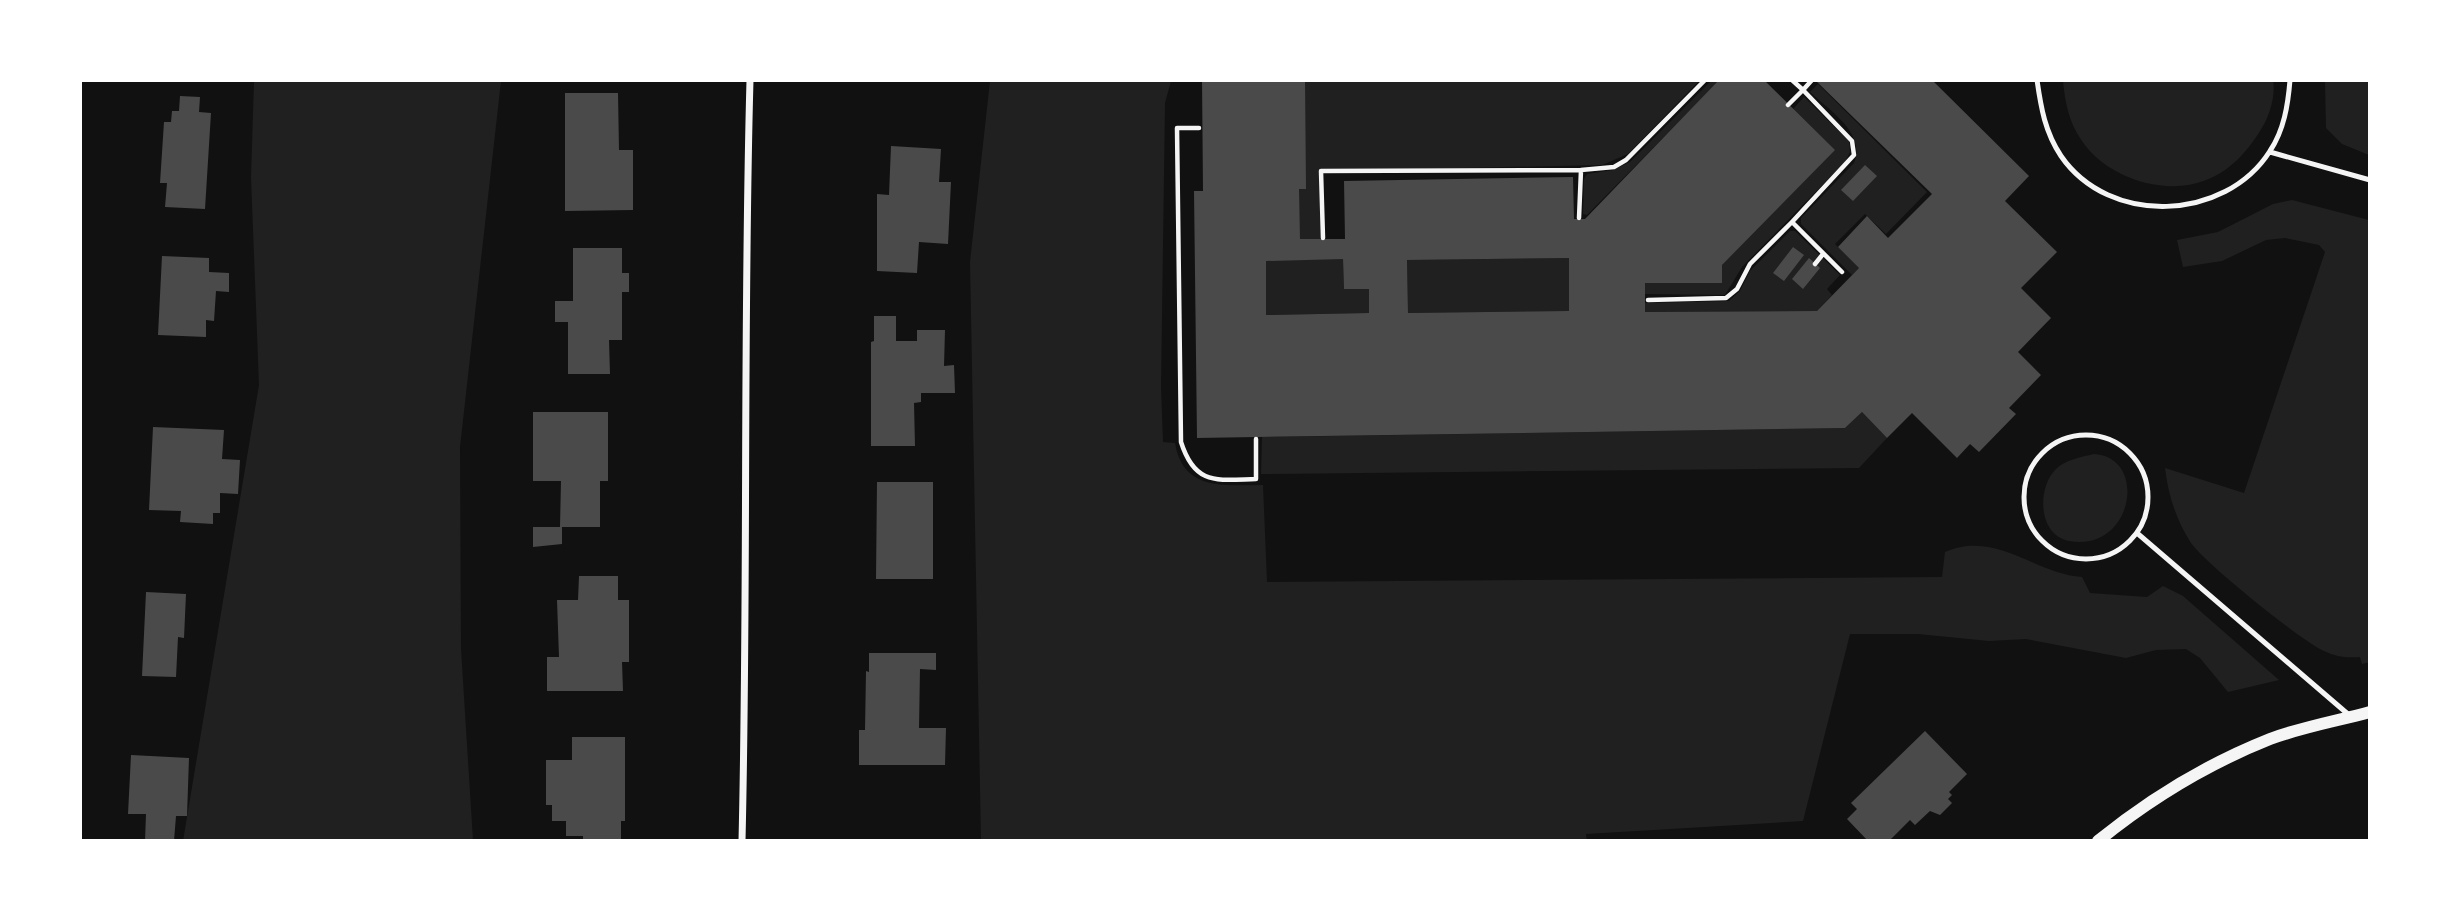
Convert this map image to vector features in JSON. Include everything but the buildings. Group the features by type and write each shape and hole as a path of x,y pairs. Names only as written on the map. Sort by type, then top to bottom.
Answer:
{"street":[{"path":"742,841 746,561 744,430 750,80"},
{"path":"2098,841 2140,807 2206,768 2272,738 2370,712"}],"lane":[{"path":"2037,80 2043,121 2062,157 2090,185 2127,203 2167,208 2207,201 2242,181 2270,152 2287,114 2290,80"},
{"path":"2270,152 2370,180"},
{"path":"2079,435 2100,436 2119,443 2134,457 2145,474 2148,505 2137,533 2122,548 2104,557 2083,560 2063,555 2045,545 2032,529 2024,509 2024,489 2030,469 2051,447 2079,435"},
{"path":"2137,533 2351,717"}],"path":[{"path":"1323,238 1321,172 1581,170 1614,167 1626,160 1705,80"},
{"path":"1648,300 1726,298 1737,289 1750,264 1850,162 1855,147 1846,133 1792,80"},
{"path":"1788,105 1812,80"},
{"path":"1199,128 1177,128 1181,442 1194,468 1209,480 1256,479 1256,439"},
{"path":"1578,218 1581,170"},
{"path":"1792,222 1842,272"},
{"path":"1815,264 1823,254"}],"shaded area":[{"path":"2273,80 2273,100 2269,113 2244,153 2215,176 2190,185 2172,186 2155,185 2121,174 2092,154 2071,120 2063,81"},
{"path":"254,81 501,81 460,447 461,649 473,840 183,841 259,385 251,177"},
{"path":"990,81 1171,81 1165,103 1161,387 1163,442 1175,443 1180,459 1187,470 1197,478 1221,485 1263,485 1267,582 1942,577 1945,552 1981,546 1998,549 2064,574 2082,577 2090,593 2147,597 2163,586 2183,596 2279,680 2228,692 2200,658 2186,649 2156,650 2126,658 2026,639 1989,641 1918,634 1850,634 1803,821 1586,834 1587,841 981,840 970,262"},
{"path":"1218,81 1699,81 1628,154 1602,165 1320,171 1325,259 1343,259 1344,289 1369,289 1369,313 1266,315 1265,263"},
{"path":"1711,81 1719,81 1587,215 1583,214 1584,179 1587,174 1613,170 1630,162"},
{"path":"2325,81 2369,81 2369,155 2342,144 2326,128"},
{"path":"1818,84 1927,192 1886,234 1865,214 1835,244 1859,268 1852,275 1801,224 1801,218 1854,163 1856,152 1851,132 1810,92"},
{"path":"1804,97 1849,141 1850,152 1845,162 1742,267 1725,295 1645,294 1645,283 1721,283 1722,265 1793,109"},
{"path":"2292,200 2369,220 2370,662 2362,664 2360,657 2337,656 2312,644 2254,601 2200,553 2181,525 2173,507 2166,478 2165,468 2244,493 2325,252 2319,245 2285,238 2266,240 2222,261 2183,267 2177,240 2218,232 2273,204"},
{"path":"1790,231 1795,231 1840,275 1827,289 1832,295 1817,311 1645,312 1645,303 1729,301 1740,291 1750,271"},
{"path":"1569,258 1569,311 1408,313 1407,260"},
{"path":"1862,412 1887,438 1859,468 1261,474 1262,437 1845,428"},
{"path":"2094,454 2111,459 2122,471 2127,486 2126,503 2120,520 2108,533 2091,541 2069,541 2059,537 2046,521 2043,499 2045,488 2055,470 2063,464"}]}
